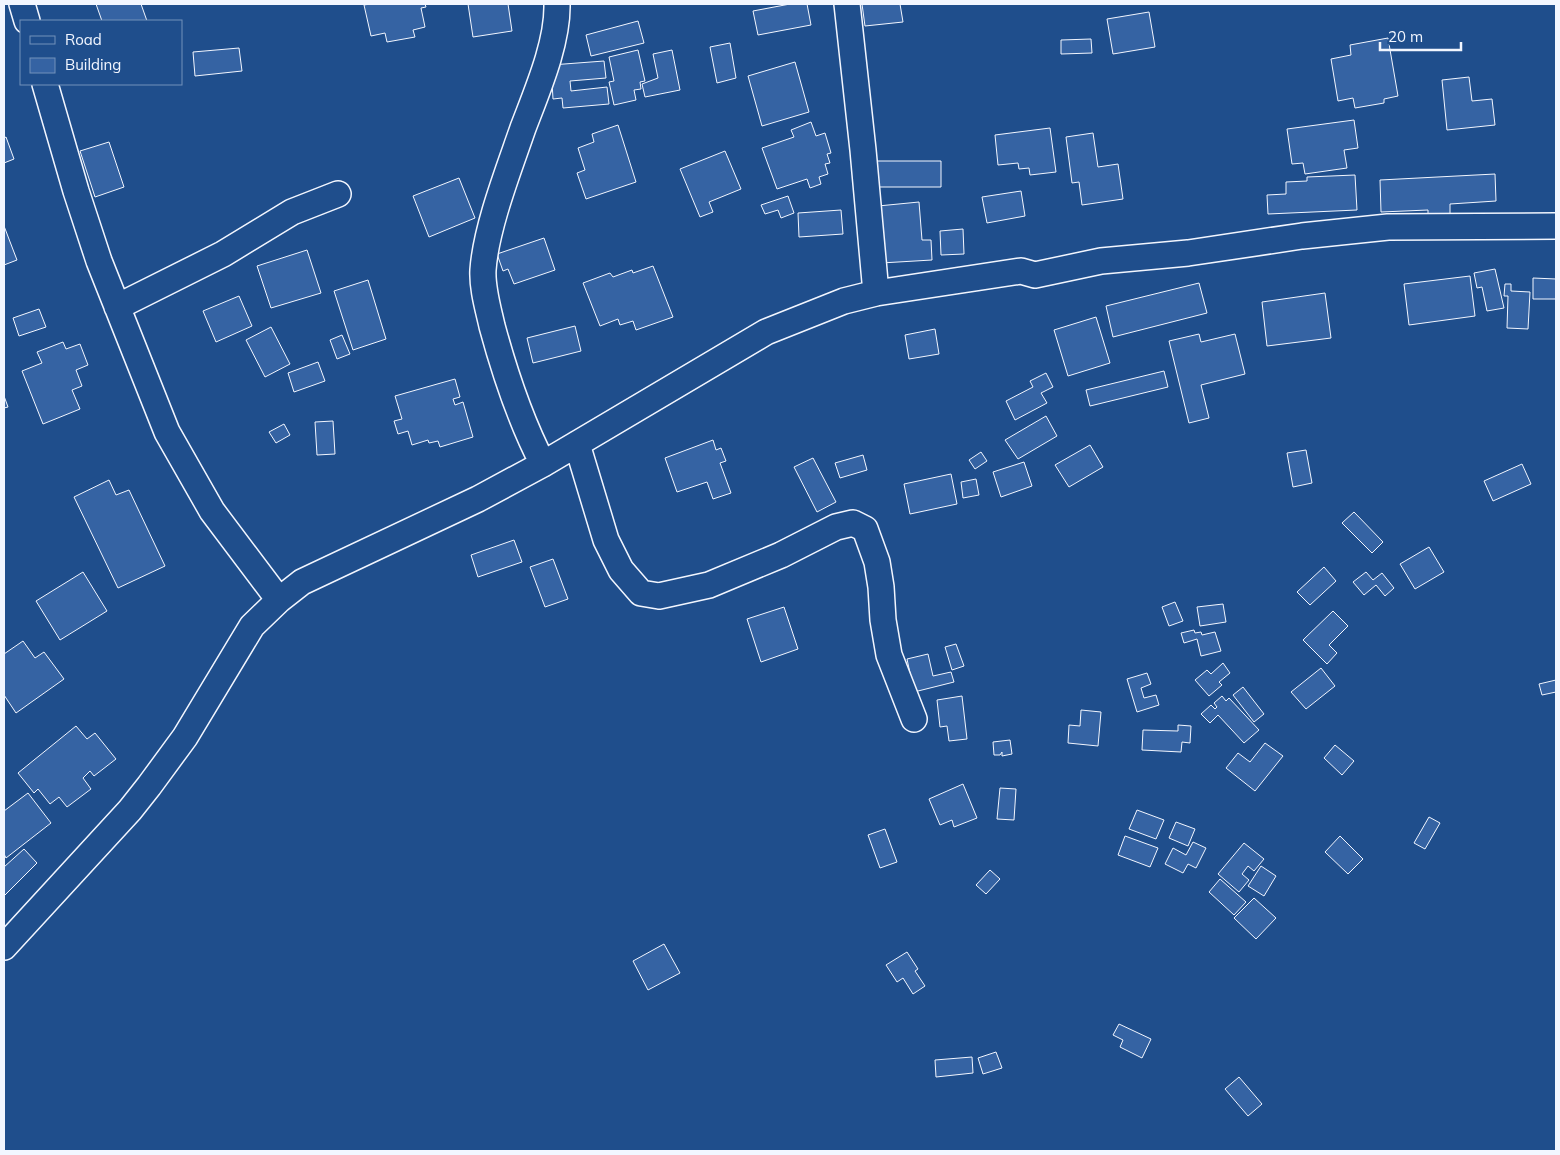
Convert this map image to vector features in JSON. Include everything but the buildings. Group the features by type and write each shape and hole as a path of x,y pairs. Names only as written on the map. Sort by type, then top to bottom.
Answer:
{"street":[{"path":"22,4 27,20"},
{"path":"543,464 525,430 501,362 488,308 483,272 486,242 540,82 551,44 558,4"},
{"path":"847,4 876,293"},
{"path":"45,85 76,191 117,307 167,432 212,511 278,600"},
{"path":"117,307 223,254 292,212 338,194"},
{"path":"4,947 130,810 185,737 252,626 278,600 302,582 478,499 543,464 766,332 844,301 876,293 1021,271 1035,275 1101,261 1188,253 1302,236 1388,227 1556,226"},
{"path":"577,444 606,540 621,570 641,593 659,596 709,585 781,555 836,527 853,523 865,529 877,562 889,655 914,719"}]}
